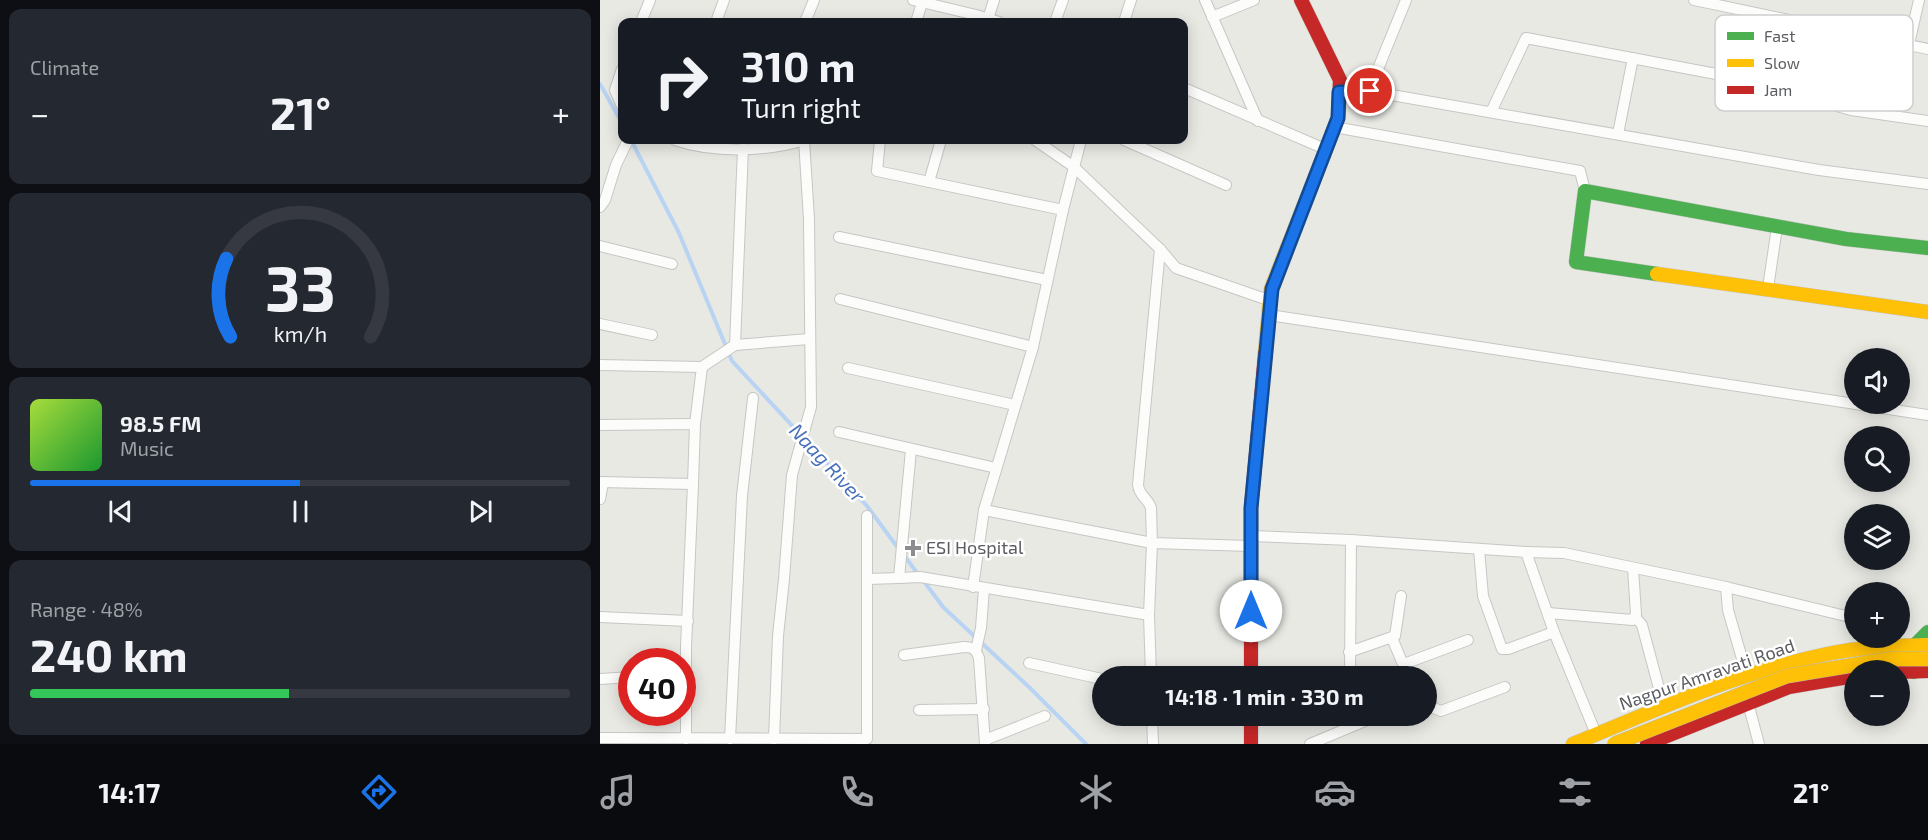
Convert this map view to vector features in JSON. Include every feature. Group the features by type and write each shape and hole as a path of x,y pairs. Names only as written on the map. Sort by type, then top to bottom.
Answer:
{"main road":[{"path":"1251,666 1251,508 1272,289 1338,118 1340,80 1301,0"},
{"path":"1928,248 1846,239 1585,190 1576,262 1928,312"},
{"path":"1921,671 1921,646 1928,632"},
{"name":"Nagpur Amravati Road","path":"1573,744 1775,666 1854,648"},
{"path":"1614,744 1787,676 1890,659 1928,659"},
{"name":"Nagpur Amravati Road","path":"1647,744 1789,687 1844,678"},
{"path":"1251,726 1251,744"}],"street":[{"path":"643,18 650,0"},
{"path":"717,18 724,0"},
{"path":"807,18 814,0"},
{"path":"988,18 994,0"},
{"path":"1056,18 1063,0"},
{"path":"1125,18 1131,0"},
{"path":"1205,0 1258,121"},
{"path":"1212,17 1254,0"},
{"path":"1370,91 1406,0"},
{"path":"1694,0 1774,15"},
{"path":"1913,26 1919,0"},
{"path":"917,18 919,1 984,18"},
{"path":"1491,112 1526,38 1715,74"},
{"path":"1913,45 1928,49"},
{"path":"1618,134 1634,58"},
{"path":"618,81 615,90 618,97"},
{"path":"1188,90 1325,149"},
{"path":"1339,92 1370,91 1819,170 1928,184"},
{"path":"1858,111 1928,121"},
{"path":"1334,128 1580,171 1585,190"},
{"path":"600,207 605,200 616,165 626,144"},
{"path":"687,144 742,148 753,144"},
{"path":"774,739 778,636 792,475 810,407 809,219 804,144"},
{"path":"879,144 877,171 1063,210"},
{"path":"929,182 940,144"},
{"path":"1041,144 1074,167 1160,249 1176,268 1270,308 1928,415"},
{"path":"1045,716 985,742 977,647 981,628 979,588 984,510 1033,347 1080,144"},
{"path":"1133,144 1226,185"},
{"path":"733,346 742,148"},
{"path":"1768,288 1777,226"},
{"path":"839,237 1047,280"},
{"path":"600,246 672,264"},
{"path":"1151,666 1151,508 1140,495 1138,485 1160,249"},
{"path":"840,299 1033,347"},
{"path":"600,324 651,335"},
{"path":"600,365 705,364 733,346 809,339"},
{"path":"686,648 695,424 705,364"},
{"path":"848,368 1015,405"},
{"path":"730,739 742,496 753,398"},
{"path":"600,425 695,424"},
{"path":"839,432 996,468"},
{"path":"899,578 911,450"},
{"path":"600,499 602,483 693,484"},
{"path":"984,510 1152,543 1351,540 1564,553 1726,587 1844,616"},
{"path":"600,738 824,741 867,739 867,516"},
{"path":"1350,666 1351,540"},
{"path":"1479,549 1483,596 1503,649 1554,632"},
{"path":"1526,552 1554,632 1596,734"},
{"path":"1633,568 1635,617 1642,625 1664,707"},
{"path":"867,579 920,577 1149,615"},
{"path":"1726,587 1728,610 1747,676"},
{"path":"1349,652 1392,638 1396,633 1401,596"},
{"path":"1548,613 1628,620 1635,617"},
{"path":"600,617 688,621"},
{"path":"1392,638 1404,664 1468,640"},
{"path":"904,655 977,647"},
{"path":"1029,663 1092,677"},
{"path":"600,679 618,678"},
{"path":"1437,709 1441,711 1505,687"},
{"path":"1748,703 1759,744"},
{"path":"919,710 984,709"},
{"path":"686,726 686,739"},
{"path":"1152,726 1153,744"},
{"path":"1310,744 1346,726"}],"waterway":[{"name":"Naag River","path":"600,84 618,116"},
{"name":"Naag River","path":"633,144 679,233 732,361 867,506 898,548"},
{"name":"Naag River","path":"903,554 918,574"},
{"name":"Naag River","path":"923,580 943,607 1086,744"}],"traffic: fast":[{"path":"1657,274 1576,262 1585,191 1846,239 1928,248"},
{"path":"1914,672 1914,646 1928,632"}],"traffic: slow":[{"path":"1265,354 1271,289 1333,131"},
{"path":"1657,274 1928,312"},
{"path":"1573,744 1730,681 1794,662 1852,650 1927,645"},
{"path":"1614,744 1787,676 1890,659 1928,659"}],"traffic: jam":[{"path":"1301,0 1340,80 1338,118 1333,131"},
{"path":"1251,666 1251,508 1265,354"},
{"path":"1910,672 1928,671"},
{"path":"1647,744 1789,687 1844,678"},
{"path":"1251,726 1251,744"}],"place":[{"name":"ESI Hospital","path":"913,548"}],"route":[{"path":"1251,611 1251,508 1272,289 1338,118 1339,92 1370,91"}]}
